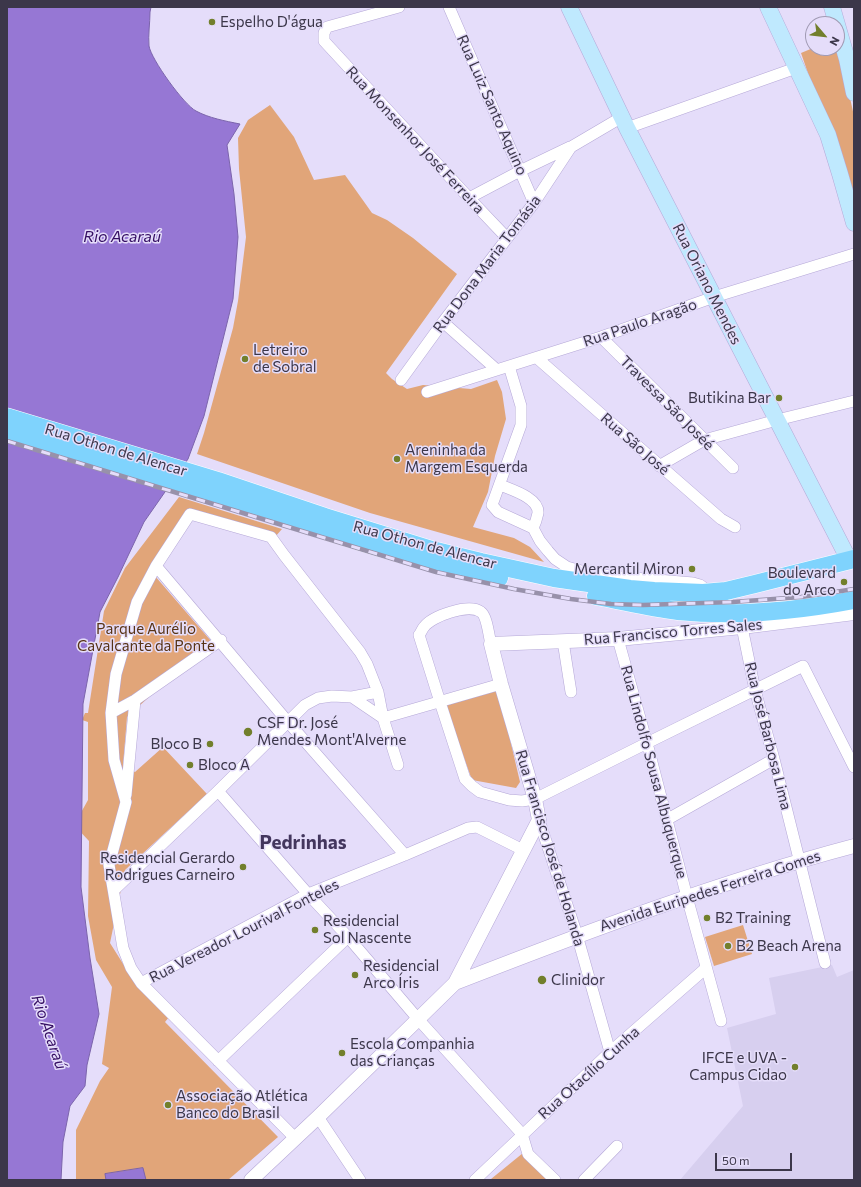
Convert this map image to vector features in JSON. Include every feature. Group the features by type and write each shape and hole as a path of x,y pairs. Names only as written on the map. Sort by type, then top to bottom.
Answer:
{"main road":[{"name":"Rua Oriano Mendes","path":"570,7 624,122 777,420 852,559"},
{"path":"768,7 828,135 854,223"},
{"path":"832,7 850,58 854,93"},
{"name":"Rua Othon de Alencar","path":"7,417 216,488 406,556 472,573 652,607 706,613 738,620 782,611 854,600"},
{"name":"Rua Othon de Alencar","path":"7,431 216,488 432,550 554,578 606,586 654,591 710,593 726,591 852,559"}],"street":[{"path":"366,11 399,7"},
{"name":"Rua Luiz Santo Aquino","path":"449,7 534,203"},
{"name":"Rua Monsenhor José Ferreira","path":"366,11 327,27 324,33 324,41 507,238"},
{"name":"Rua Dona Maria Tomásia","path":"469,198 520,171 571,147 606,125 624,122 796,68"},
{"name":"Rua Dona Maria Tomásia","path":"400,380 534,203 571,147"},
{"name":"Rua Paulo Aragão","path":"427,392 601,338 714,297 854,254"},
{"path":"443,322 498,370"},
{"name":"Travessa São Joséé","path":"601,338 733,468"},
{"name":"Rua São José","path":"537,358 659,466 721,519 735,528"},
{"path":"509,366 521,406 521,425 492,505 498,512 534,528"},
{"path":"659,466 704,440 854,401"},
{"path":"500,485 532,500 536,505 538,513 534,528 540,541 555,559 567,567 585,572 610,576 693,583 700,585 710,593"},
{"path":"126,802 114,760 112,713 116,674 137,602 156,566 190,514 271,537 360,652 367,664 378,692 382,718 398,765"},
{"path":"156,566 288,722 405,855"},
{"path":"491,644 485,615 480,611 473,609 453,611 429,622 423,628 420,635 465,779 480,792 509,800 535,800 803,666 854,767"},
{"name":"Rua Francisco Torres Sales","path":"491,644 618,639 738,620 854,613"},
{"name":"Rua José Barbosa Lima","path":"738,620 825,963"},
{"name":"Rua Lindolfo Sousa Albuquerque","path":"618,639 668,819 687,897 721,1021"},
{"path":"112,713 135,700 220,640"},
{"path":"563,641 571,692"},
{"name":"Rua Francisco José de Holanda","path":"491,644 540,820 577,935 610,1052"},
{"path":"382,718 501,684"},
{"path":"114,890 218,791 305,705 318,698 332,696 352,697 378,692"},
{"path":"352,697 382,718"},
{"path":"135,700 126,802 109,865 123,948 131,968 141,983 295,1138"},
{"path":"668,819 774,759"},
{"path":"218,791 308,894 348,937 418,1019 522,1134 528,1154 555,1180"},
{"path":"251,1180 318,1117 455,983 523,850 540,820"},
{"name":"Rua Vereador Lourival Fonteles","path":"141,983 308,894 468,828 477,827 523,850"},
{"name":"Avenida Euripedes Ferreira Gomes","path":"455,983 577,935 687,897 800,860 854,846"},
{"path":"218,1061 348,937"},
{"name":"Rua Otacílio Cunha","path":"479,1179 522,1134 610,1052 706,968"},
{"path":"318,1117 360,1180"},
{"path":"584,1180 617,1146"}],"shaded area":[{"name":"IFCE e UVA - Campus Cidao","path":"832,965 837,977 854,970 854,1180 680,1180 743,1106 727,1028 776,1014 769,978"}],"green space":[{"path":"805,51 805,56 839,56 854,116 854,206 801,53"},
{"path":"270,105 294,137 314,180 345,175 372,213 387,220 413,238 457,274 386,373 407,389 423,385 471,389 497,380 502,392 506,419 495,456 488,492 473,527 514,538 530,547 544,562 370,513 197,454 233,328 238,301 246,237 239,169 238,138 248,120"},
{"name":"Parque Aurélio Cavalcante da Ponte","path":"179,497 282,529 275,537 192,511 155,576 211,641 127,717 123,766 135,772 163,747 207,794 125,870 110,943 137,986 169,1017 165,1022 278,1137 228,1180 76,1180 76,1130 100,1081 109,1068 102,1064 112,987 96,960 88,916 89,841 74,825 88,800 88,722 82,720 85,713 88,713 104,611 125,568"},
{"path":"498,688 520,782 516,788 472,780 445,706"},
{"name":"B2 Beach Arena","path":"743,925 752,954 714,966 705,937"},
{"path":"523,1153 548,1180 491,1179"}],"water":[{"name":"Rio Acaraú","path":"7,7 151,7 149,46 162,71 176,91 196,111 212,117 240,124 227,145 238,237 233,299 204,416 188,459 144,522 100,612 83,704 81,887 99,1014 87,1065 85,1086 70,1106 63,1142 61,1180 7,1180"},
{"path":"143,1168 146,1180 106,1180 105,1174"}],"railway":[{"path":"7,441 436,572 514,589 571,599 611,604 643,605 733,602 801,597 854,589"}],"place":[{"name":"Espelho D'água","path":"212,22"},
{"name":"Letreiro de Sobral","path":"245,359"},
{"name":"Butikina Bar","path":"779,398"},
{"name":"Areninha da Margem Esquerda","path":"397,459"},
{"name":"Mercantil Miron","path":"692,569"},
{"name":"Boulevard do Arco","path":"844,582"},
{"name":"CSF Dr. José Mendes Mont'Alverne","path":"248,732"},
{"name":"Bloco B","path":"210,744"},
{"name":"Bloco A","path":"190,765"},
{"name":"Residencial Gerardo Rodrigues Carneiro","path":"243,867"},
{"name":"B2 Training","path":"707,918"},
{"name":"Residencial Sol Nascente","path":"315,930"},
{"name":"B2 Beach Arena","path":"728,946"},
{"name":"Residencial Arco Íris","path":"355,975"},
{"name":"Clinidor","path":"542,980"},
{"name":"Escola Companhia das Crianças","path":"342,1053"},
{"name":"IFCE e UVA - Campus Cidao","path":"795,1067"},
{"name":"Associação Atlética Banco do Brasil","path":"168,1105"}],"district":[{"name":"Pedrinhas","path":"303,843"}]}
